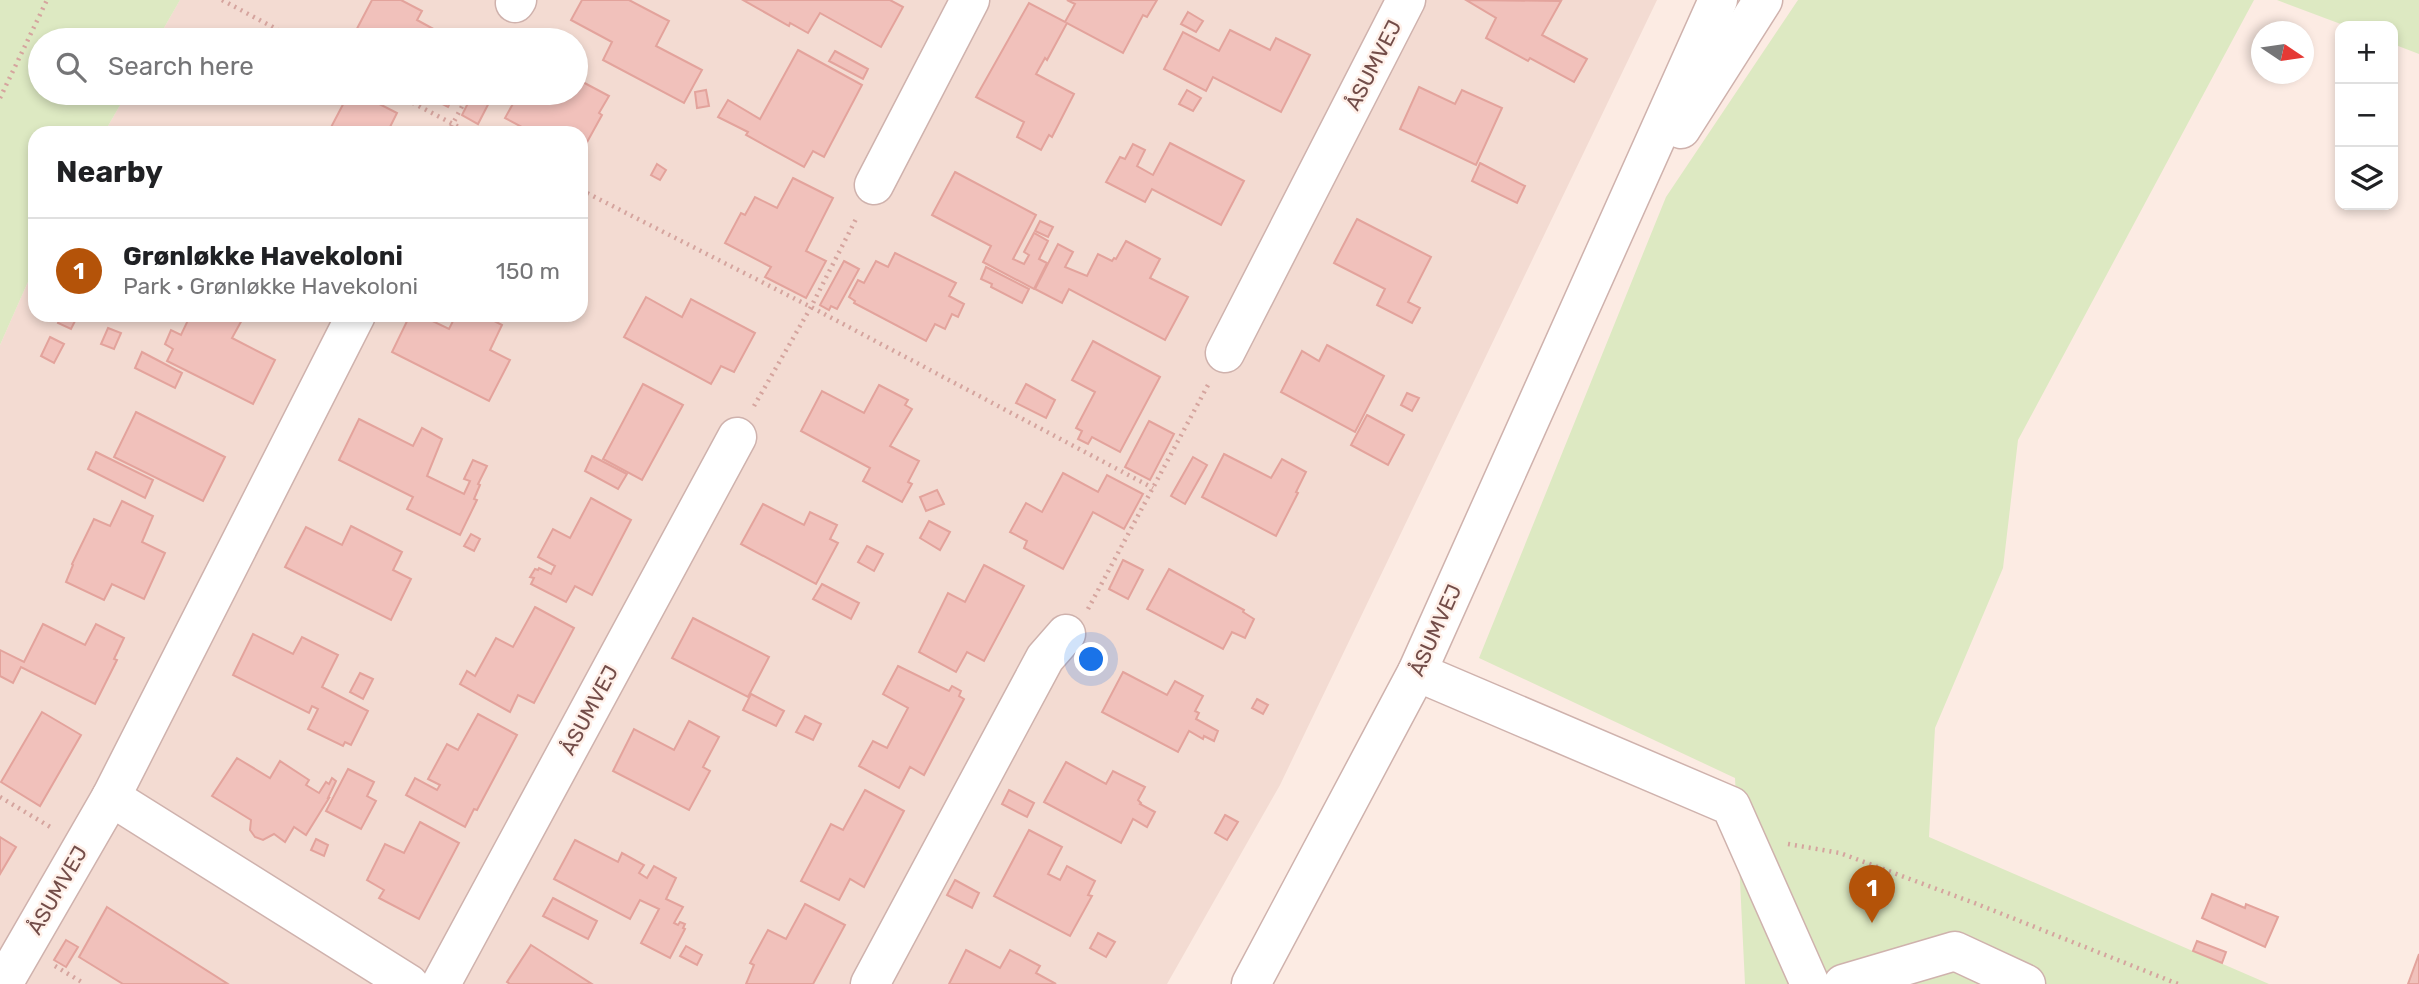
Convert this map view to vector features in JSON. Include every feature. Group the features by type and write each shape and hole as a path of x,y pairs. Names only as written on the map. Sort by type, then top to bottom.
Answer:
{"street":[{"path":"874,185 971,0"},
{"name":"ÅSUMVEJ","path":"1225,353 1406,0"},
{"name":"ÅSUMVEJ","path":"1251,984 1416,672 1718,0"},
{"name":"ÅSUMVEJ","path":"1598,265 1763,0"},
{"name":"ÅSUMVEJ","path":"3,984 111,797 352,322"},
{"name":"ÅSUMVEJ","path":"440,984 737,437"},
{"path":"870,984 1045,658 1066,634"},
{"path":"1416,672 1731,806 1810,984"},
{"path":"111,797 409,984"},
{"path":"1843,984 1955,951 2026,984"}],"path":[{"path":"34,28 47,0"},
{"path":"222,0 274,28"},
{"path":"0,98 28,40"},
{"path":"417,105 457,126"},
{"path":"453,124 463,105"},
{"path":"737,437 811,307 874,185"},
{"path":"588,194 811,307 1153,488"},
{"path":"1066,634 1091,605 1225,353"},
{"path":"0,797 83,846"},
{"path":"1746,836 1840,853 2178,984"}],"shaded area":[{"path":"180,0 1657,0 1280,785 1167,984 0,984 0,345 28,282 28,322 588,322 588,126 108,126 120,105 588,105 588,28 164,28"}],"green space":[{"path":"0,0 180,0 164,28 28,28 28,105 120,105 108,126 28,126 28,282 0,345"},
{"path":"1798,0 2254,0 2018,440 2003,568 1935,728 1929,837 2269,984 1745,984 1735,778 1479,658 1666,197"},
{"path":"2277,0 2419,0 2419,54 2398,46 2398,21 2335,22"}],"building":[{"path":"372,0 401,0 422,11 417,20 432,28 357,28"},
{"path":"582,0 629,0 669,21 656,46 702,70 684,103 603,60 612,42 571,20"},
{"path":"743,0 890,0 903,7 881,47 820,13 808,33 790,23 789,26"},
{"path":"1067,0 1157,0 1147,17 1143,15 1123,53 1067,23 1047,60 1045,58 1036,74 1074,94 1052,137 1049,135 1041,150 1017,137 1024,122 976,97 1029,3 1065,22 1075,4"},
{"path":"1466,0 1561,1 1542,35 1587,59 1574,82 1486,38 1496,18"},
{"path":"1188,12 1203,21 1196,32 1181,24"},
{"path":"1230,30 1270,50 1276,38 1310,55 1281,112 1213,77 1206,91 1164,69 1183,32 1219,51"},
{"path":"798,50 862,85 824,157 813,151 804,167 746,135 748,132 718,117 728,100 760,119"},
{"path":"835,51 868,69 863,79 829,61"},
{"path":"588,85 609,96 588,140 588,126 520,126 505,118 512,105 588,105"},
{"path":"1419,87 1455,104 1462,90 1502,108 1476,165 1400,129"},
{"path":"706,90 709,106 697,108 695,92"},
{"path":"1187,90 1201,98 1193,111 1179,104"},
{"path":"343,105 381,105 397,113 390,126 332,126"},
{"path":"467,105 488,105 478,124 462,115"},
{"path":"1170,143 1244,181 1221,225 1152,189 1145,202 1106,182 1120,157 1125,159 1133,144 1145,150 1137,166 1153,175"},
{"path":"1480,163 1525,186 1517,203 1472,181"},
{"path":"657,164 666,170 660,180 651,175"},
{"path":"955,172 1036,215 1013,259 1024,264 1029,255 1024,252 1034,233 1048,241 1039,259 1047,263 1034,289 983,262 991,246 932,215"},
{"path":"793,178 833,198 806,251 826,261 806,298 765,277 771,267 725,243 741,213 745,215 755,197 777,208"},
{"path":"1357,219 1431,257 1408,302 1420,308 1412,323 1377,305 1385,289 1334,263"},
{"path":"1040,221 1053,227 1048,237 1035,231"},
{"path":"1126,241 1160,259 1150,278 1188,297 1165,340 1069,289 1062,303 1035,289 1058,244 1073,252 1065,267 1087,276 1098,254 1112,261 1116,259"},
{"path":"895,253 956,283 949,296 964,304 958,317 952,314 945,329 935,324 926,341 854,303 849,297 858,280 864,283 876,261 888,267"},
{"path":"844,261 859,269 837,309 831,306 829,310 820,305"},
{"path":"986,267 1029,289 1022,303 981,279"},
{"path":"646,297 682,317 691,299 755,333 734,372 721,366 711,384 624,337"},
{"path":"58,322 74,322 71,329"},
{"path":"187,322 241,322 232,338 275,360 253,404 167,361 173,349 165,344 171,330 181,335"},
{"path":"407,322 434,322 449,329 452,322 496,322 502,325 490,350 510,360 489,401 392,352"},
{"path":"108,328 121,333 114,349 101,344"},
{"path":"50,337 64,344 54,363 41,356"},
{"path":"1093,341 1160,377 1120,452 1092,437 1088,444 1078,439 1082,431 1076,428 1095,392 1072,380"},
{"path":"1327,345 1384,376 1355,432 1281,392 1302,351 1319,361"},
{"path":"142,352 182,373 175,388 135,368"},
{"path":"643,384 683,405 642,480 603,459"},
{"path":"1026,384 1055,400 1046,418 1016,403"},
{"path":"879,385 908,400 905,405 912,409 890,446 919,461 908,482 912,484 902,502 863,481 870,468 801,431 822,391 864,413"},
{"path":"1407,393 1419,398 1412,411 1401,405"},
{"path":"136,412 225,457 203,501 114,457"},
{"path":"1367,415 1404,435 1388,465 1351,445"},
{"path":"359,419 413,446 422,428 442,439 427,476 464,494 470,481 464,479 473,460 487,466 478,484 480,485 474,499 477,500 460,535 407,509 413,497 339,460"},
{"path":"1149,421 1174,434 1150,480 1125,467"},
{"path":"96,452 153,480 145,498 88,469"},
{"path":"1224,454 1271,478 1282,459 1306,472 1276,536 1202,497"},
{"path":"592,456 627,474 618,489 585,471"},
{"path":"1193,457 1207,465 1185,504 1171,496"},
{"path":"1063,473 1098,492 1107,475 1143,494 1124,529 1093,512 1063,569 1024,548 1027,541 1010,532 1026,503 1042,512"},
{"path":"937,490 944,504 926,511 920,497"},
{"path":"591,498 631,520 592,595 575,586 566,602 531,584 534,578 530,577 535,569 539,568 551,574 555,566 538,557 553,529 570,538"},
{"path":"122,501 153,516 142,542 165,553 144,599 112,584 104,600 66,582 94,519 110,526"},
{"path":"763,504 804,525 810,512 837,525 830,539 838,543 816,584 741,544"},
{"path":"929,521 950,532 940,550 920,538"},
{"path":"351,526 402,552 393,570 411,579 391,620 285,567 306,527 342,545"},
{"path":"471,534 480,539 474,551 464,546"},
{"path":"867,546 883,554 874,571 858,562"},
{"path":"1123,560 1143,570 1128,599 1109,589"},
{"path":"984,565 1024,586 984,661 967,652 956,672 919,652 948,593 965,602"},
{"path":"1169,569 1244,610 1243,612 1254,619 1245,638 1232,632 1223,649 1147,609"},
{"path":"822,584 859,603 851,619 813,599"},
{"path":"535,607 574,628 534,703 518,695 510,712 460,684 467,671 475,676 496,638 513,647"},
{"path":"693,618 769,657 748,697 672,658"},
{"path":"43,624 85,645 96,624 124,638 114,659 117,660 95,704 21,667 13,683 0,676 0,650 24,662"},
{"path":"253,634 293,654 302,637 338,655 322,687 368,711 351,745 345,742 343,746 308,729 318,709 312,706 309,713 233,675"},
{"path":"898,666 949,691 952,686 961,691 959,696 964,699 924,775 910,767 899,788 859,766 873,741 887,748 908,708 883,694"},
{"path":"1123,672 1167,695 1175,681 1203,696 1195,711 1199,713 1196,719 1218,731 1214,741 1204,736 1203,739 1189,731 1178,752 1102,712"},
{"path":"360,673 373,679 363,699 350,692"},
{"path":"751,694 784,711 776,726 743,710"},
{"path":"1257,699 1268,705 1263,714 1252,708"},
{"path":"42,712 81,735 40,806 1,782"},
{"path":"478,714 517,735 465,827 406,795 415,778 437,790 440,785 428,779 447,744 458,750"},
{"path":"805,716 821,724 813,740 796,732"},
{"path":"689,721 719,737 703,767 710,771 689,810 613,771 634,729 674,750"},
{"path":"237,758 270,778 280,761 309,780 306,785 319,793 326,782 329,784 332,778 336,781 329,798 306,835 294,827 285,842 274,834 263,840 255,837 250,830 251,820 212,796"},
{"path":"1066,762 1106,784 1113,771 1145,787 1138,800 1140,804 1155,812 1147,827 1133,819 1121,843 1044,802"},
{"path":"348,769 374,782 367,796 376,801 361,829 326,811"},
{"path":"865,790 904,811 864,887 850,879 839,900 801,881 831,824 843,830"},
{"path":"1009,790 1034,803 1027,817 1002,804"},
{"path":"1225,815 1238,822 1227,840 1215,833"},
{"path":"420,822 459,843 419,919 379,898 384,890 367,880 385,844 404,853"},
{"path":"1029,830 1062,847 1048,874 1060,880 1067,866 1095,881 1088,895 1092,896 1070,936 994,896"},
{"path":"0,837 16,847 0,874"},
{"path":"316,839 328,845 324,856 311,850"},
{"path":"575,840 618,862 622,853 644,865 639,873 647,878 654,866 676,878 666,899 683,907 674,923 685,924 685,929 670,958 641,943 659,909 640,900 630,919 554,879"},
{"path":"955,880 979,893 972,908 947,895"},
{"path":"2212,894 2245,908 2246,904 2278,917 2265,947 2202,918"},
{"path":"553,898 597,921 588,939 543,916"},
{"path":"805,904 845,925 813,984 746,984 754,965 750,963 768,930 786,939"},
{"path":"107,907 228,984 123,984 79,957"},
{"path":"1098,933 1115,942 1106,957 1090,948"},
{"path":"66,940 78,947 66,967 54,960"},
{"path":"2197,941 2226,952 2222,963 2193,951"},
{"path":"531,945 592,984 510,984 507,982"},
{"path":"686,946 702,955 697,965 680,956"},
{"path":"966,950 1000,968 1010,950 1040,966 1036,973 1056,984 949,984"},
{"path":"2419,954 2419,984 2408,984"}],"place":[{"name":"Grønløkke Havekoloni","path":"1872,923"}]}
